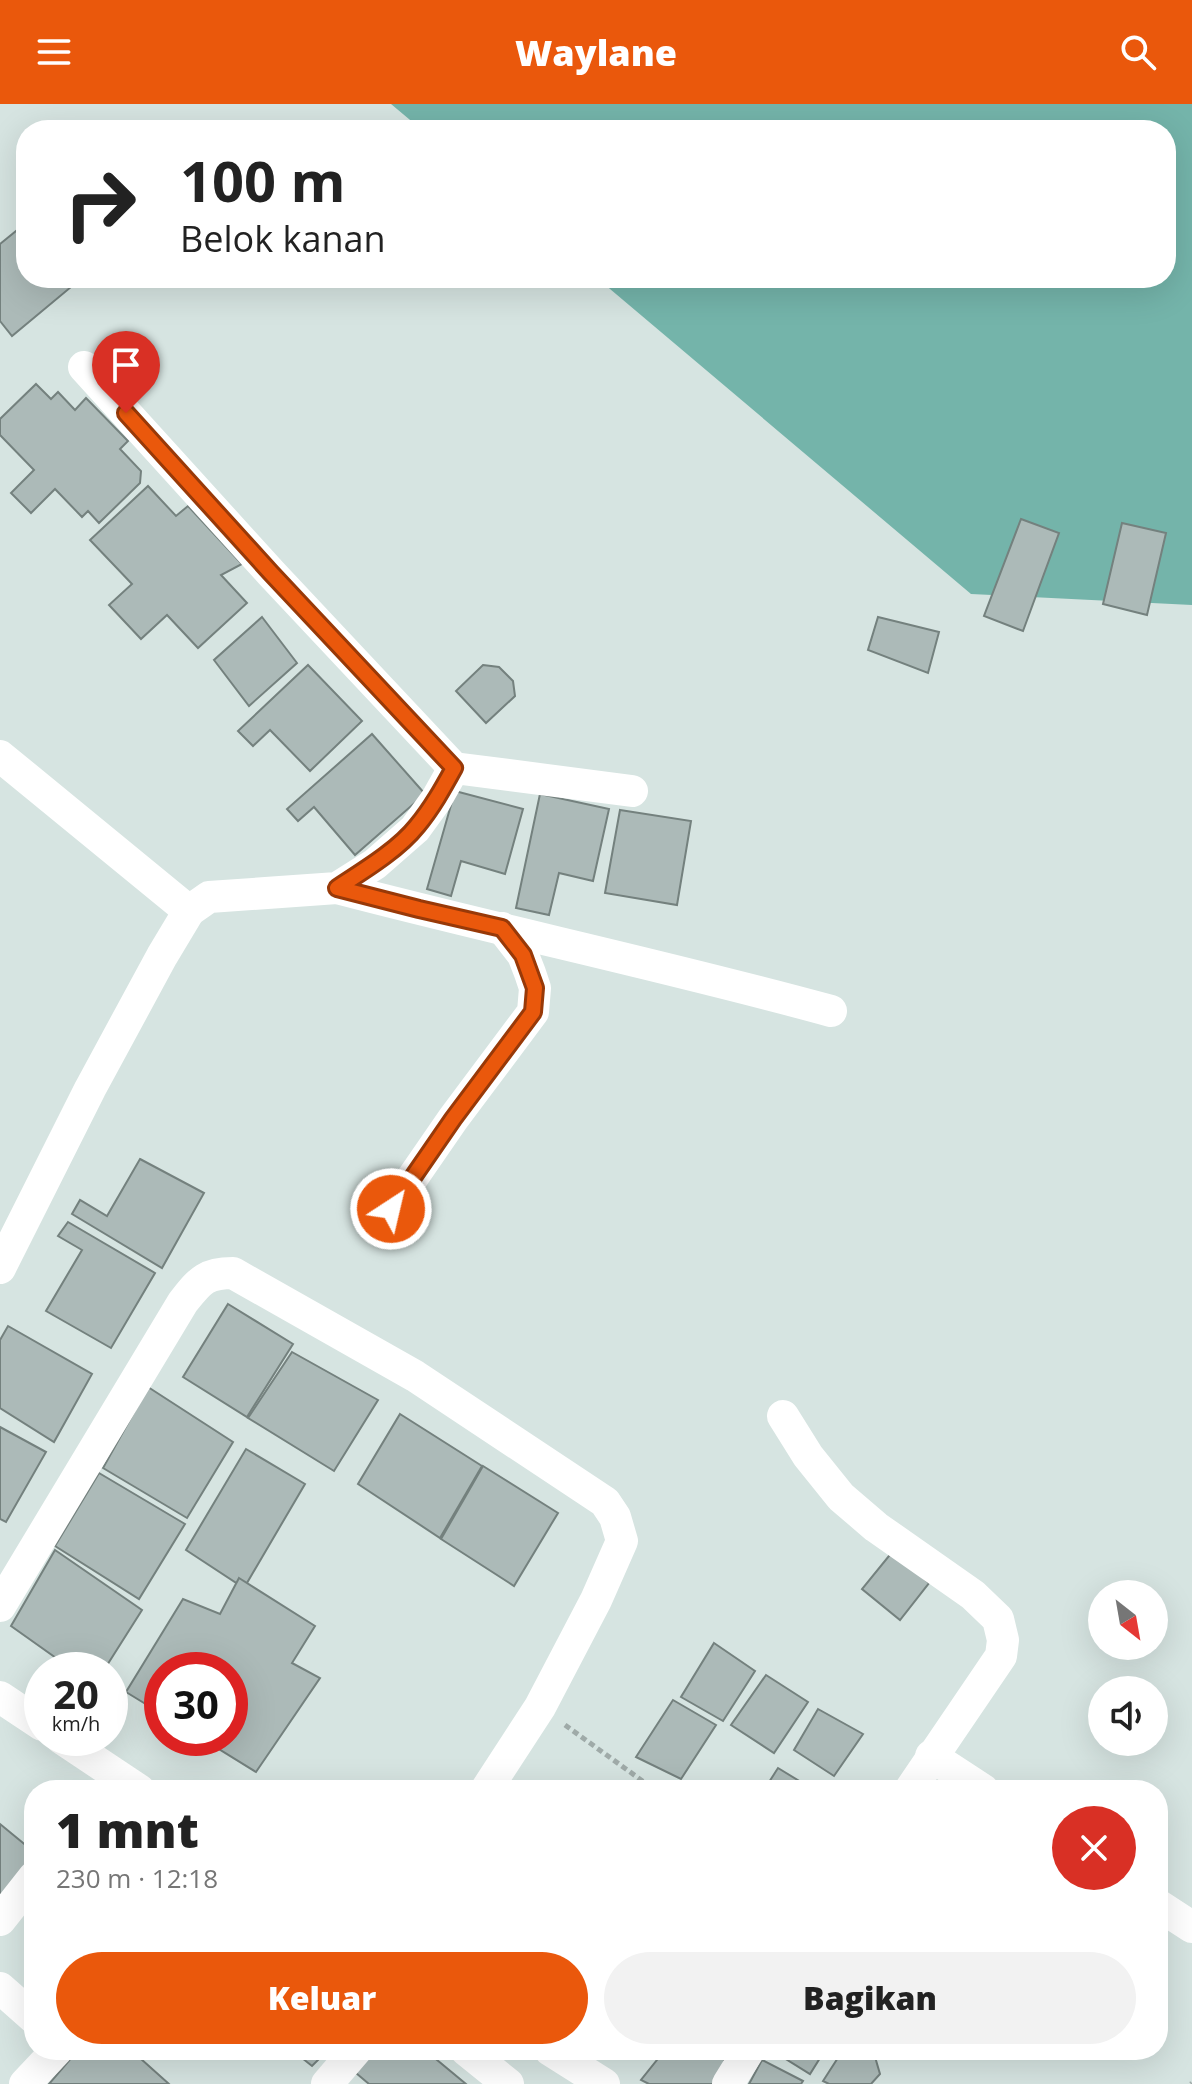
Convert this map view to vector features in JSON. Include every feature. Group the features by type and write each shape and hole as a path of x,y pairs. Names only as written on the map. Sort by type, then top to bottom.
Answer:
{"street":[{"path":"84,367 454,768 632,791"},
{"path":"0,756 189,911"},
{"path":"337,888 375,864 415,829 454,768"},
{"path":"0,1268 90,1089 162,956 189,911 209,897 337,888 831,1011"},
{"path":"391,1209 533,1012 535,988 530,973 523,955 502,928"},
{"path":"0,1606 183,1302 202,1279 216,1273 233,1273 415,1376 605,1502 615,1517 622,1541 596,1600 540,1707 493,1780"},
{"path":"783,1416 808,1456 841,1497 876,1527 973,1595 998,1619 1003,1640 1001,1656 916,1780"},
{"path":"0,1697 24,1713"},
{"path":"88,1756 124,1780"},
{"path":"931,1756 968,1780"},
{"path":"0,1920 24,1890"},
{"path":"1168,1911 1192,1927"},
{"path":"0,1988 24,2009"},
{"path":"25,2084 48,2060"},
{"path":"327,2084 347,2060"},
{"path":"478,2060 508,2084"},
{"path":"566,2060 604,2084"},
{"path":"728,2084 743,2060"}],"path":[{"path":"540,1707 641,1780"}],"shaded area":[{"path":"391,104 1192,104 1192,605 971,594 609,288 1176,288 1176,120 410,120"}],"building":[{"path":"16,231 16,288 70,288 12,336 0,321 0,244"},
{"path":"36,384 51,399 58,392 75,410 86,398 128,441 120,449 141,471 140,483 99,523 88,511 82,517 55,489 31,513 11,493 34,470 0,435 0,419"},
{"path":"148,486 176,516 188,506 242,564 221,575 247,603 198,648 167,615 141,639 109,605 132,584 90,540"},
{"path":"1021,519 1059,533 1023,631 984,616"},
{"path":"1122,523 1166,533 1147,615 1103,604"},
{"path":"262,617 297,663 249,706 214,660"},
{"path":"878,617 939,632 928,673 868,650"},
{"path":"308,665 362,721 310,771 270,730 253,746 238,731"},
{"path":"483,665 499,667 513,681 515,696 486,723 456,691"},
{"path":"372,734 425,794 355,855 314,807 298,821 287,809"},
{"path":"455,791 523,809 505,874 461,861 451,896 427,889"},
{"path":"540,794 609,809 593,881 559,873 549,915 516,908"},
{"path":"620,810 691,821 677,905 605,893"},
{"path":"140,1159 204,1193 162,1268 72,1214 80,1200 107,1216"},
{"path":"68,1222 155,1273 111,1348 46,1311 82,1250 58,1236"},
{"path":"228,1304 293,1344 247,1417 183,1377"},
{"path":"8,1326 92,1374 54,1442 0,1408 0,1340"},
{"path":"292,1352 378,1400 334,1471 248,1418"},
{"path":"148,1387 233,1442 187,1518 103,1468"},
{"path":"400,1414 482,1466 440,1538 358,1484"},
{"path":"0,1427 46,1452 6,1522 0,1519"},
{"path":"246,1449 305,1484 244,1588 186,1550"},
{"path":"483,1466 558,1513 514,1586 441,1539"},
{"path":"99,1473 185,1524 139,1599 55,1546"},
{"path":"55,1550 142,1610 115,1652 48,1652 11,1626"},
{"path":"893,1551 929,1583 900,1620 862,1589"},
{"path":"239,1578 315,1626 292,1663 320,1678 256,1772 230,1756 248,1756 248,1652 151,1652 183,1599 220,1614"},
{"path":"714,1643 755,1671 723,1721 681,1697"},
{"path":"144,1663 144,1703 128,1693"},
{"path":"766,1675 808,1702 774,1753 731,1725"},
{"path":"673,1700 716,1725 681,1779 636,1757"},
{"path":"818,1709 863,1734 834,1776 794,1750"},
{"path":"778,1768 798,1780 770,1780"},
{"path":"0,1824 24,1844 24,1872 0,1902"},
{"path":"69,2060 142,2060 169,2084 49,2084"},
{"path":"304,2060 318,2060 312,2066"},
{"path":"357,2060 437,2060 466,2084 369,2084 350,2068"},
{"path":"657,2060 724,2060 727,2064 713,2084 649,2084 641,2080"},
{"path":"762,2060 803,2081 801,2084 749,2084"},
{"path":"787,2060 819,2060 810,2074"},
{"path":"837,2060 876,2060 880,2074 871,2084 829,2084 823,2081"}],"route":[{"path":"126,413 454,768 415,829 375,864 337,888 502,928 523,955 535,988 533,1012 391,1209"}]}
